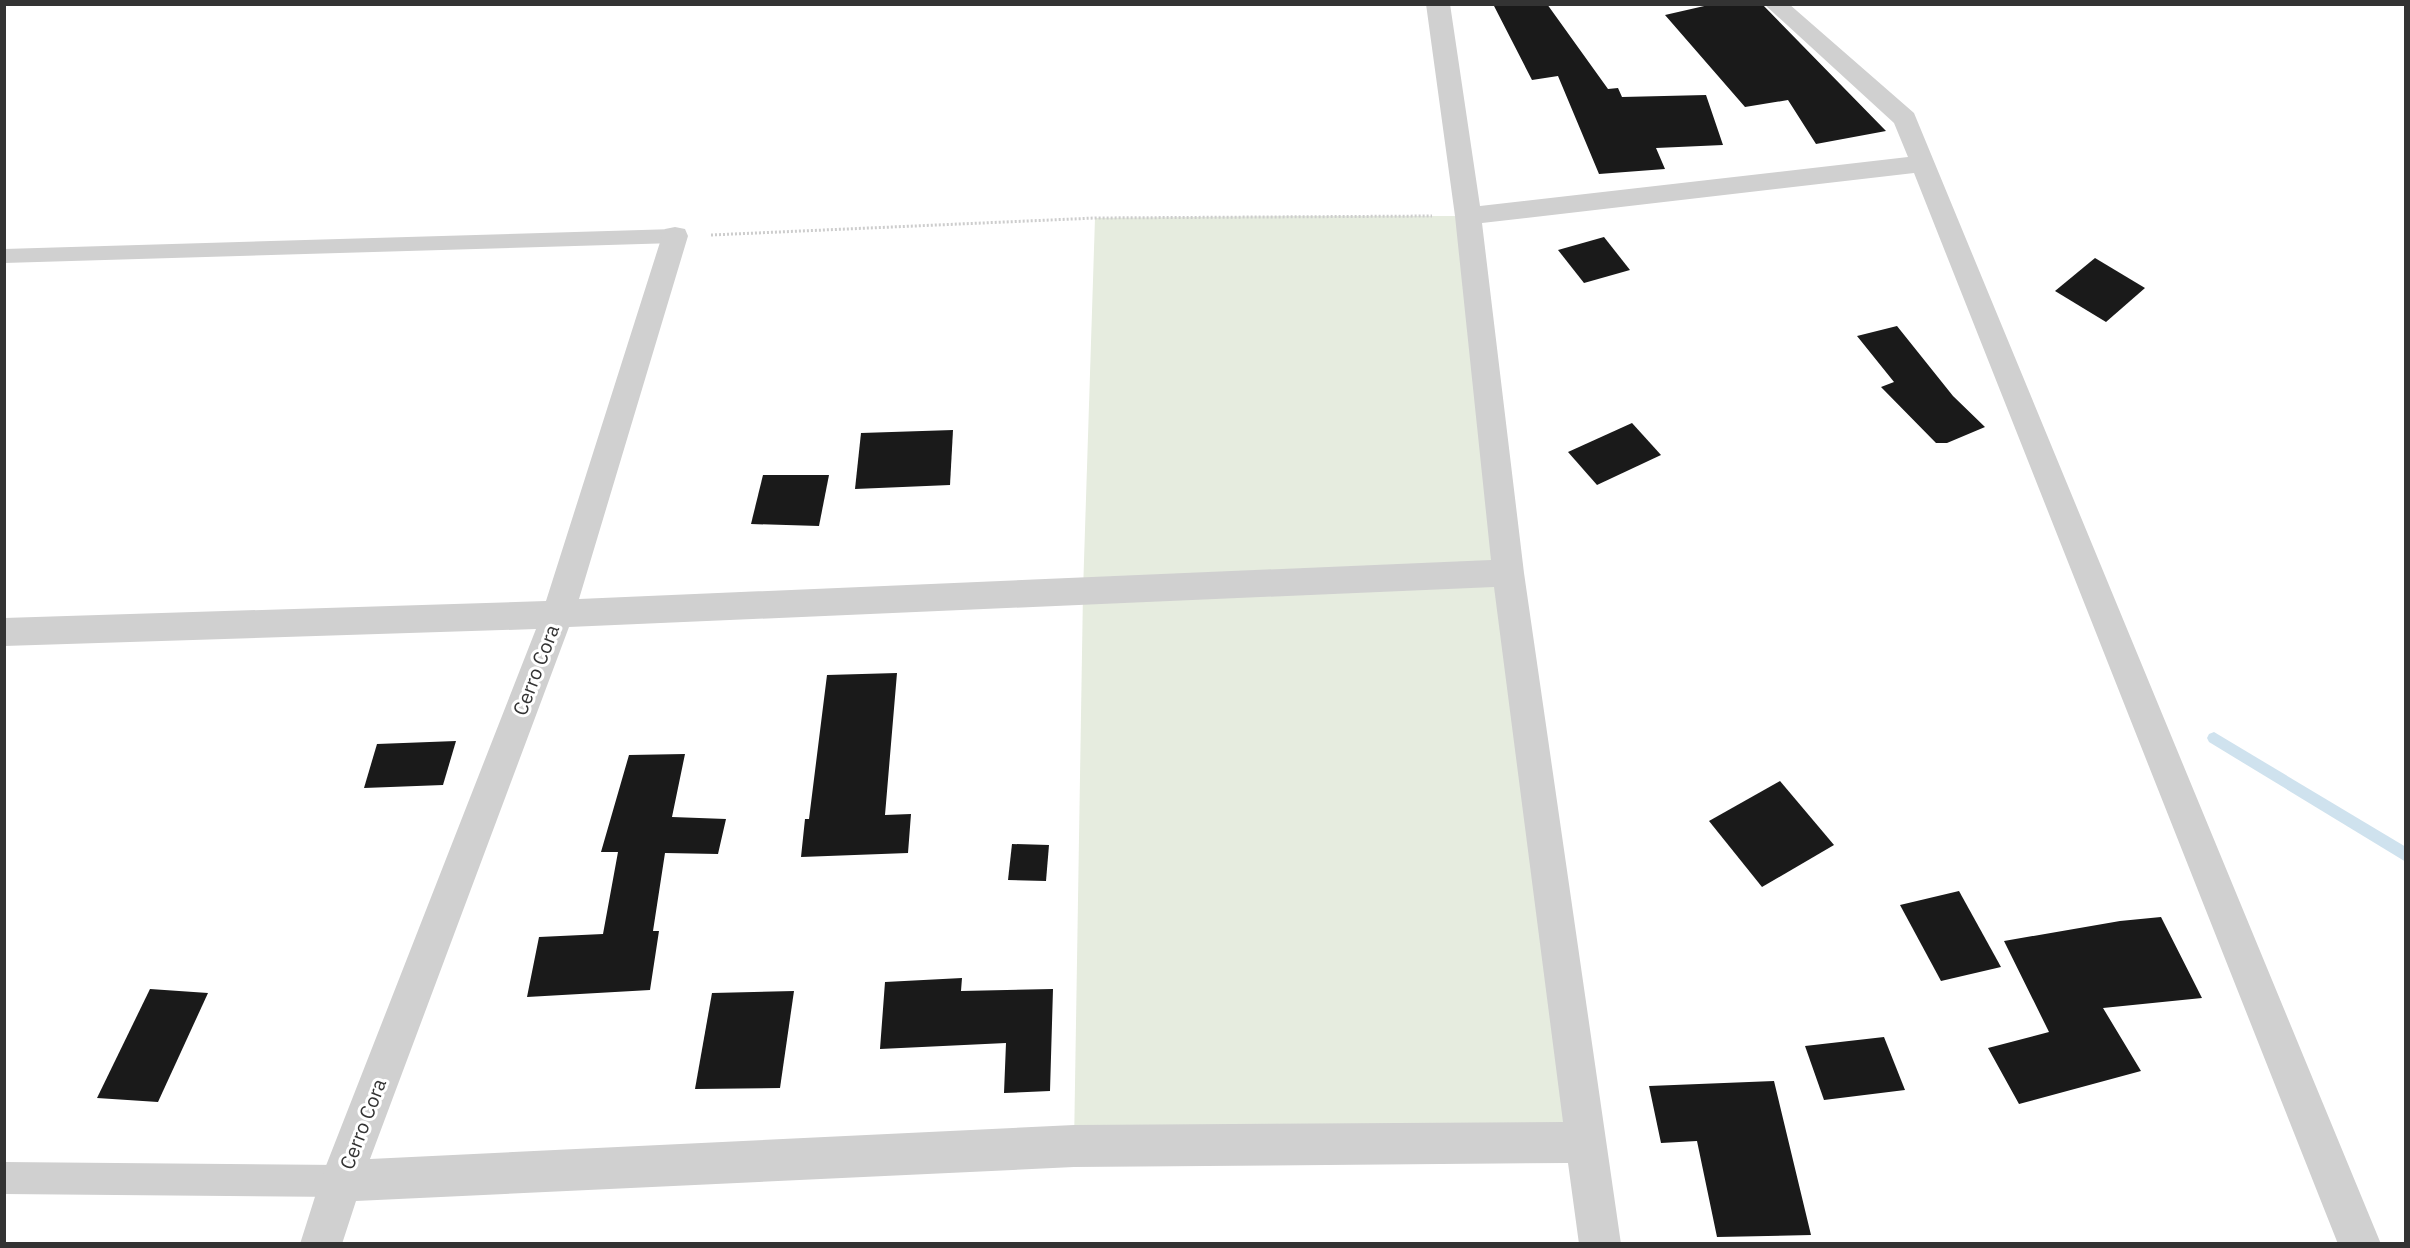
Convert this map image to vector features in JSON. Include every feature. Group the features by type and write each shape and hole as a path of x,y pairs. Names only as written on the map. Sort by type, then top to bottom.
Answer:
{"street":[{"path":"1438,4 1468,216 1508,573 1600,1244"},
{"path":"1775,4 1905,119 2360,1244"},
{"path":"1468,216 1922,164"},
{"path":"675,236 558,614 1508,573"},
{"name":"Cerro Cora","path":"4,632 558,614 341,1180 321,1244"},
{"path":"341,1180 1074,1146 1587,1142"}],"lane":[{"path":"4,256 675,236"},
{"path":"4,1178 341,1180"}],"path":[{"path":"675,236 1095,218 1468,216"}],"shaded area":[{"path":"1468,216 1587,1142 1074,1146 1083,592 1095,218"}],"building":[{"path":"1493,4 1547,4 1608,89 1618,88 1622,97 1706,95 1723,145 1656,148 1665,169 1599,174 1558,76 1532,80"},
{"path":"1713,4 1762,4 1886,131 1816,144 1788,100 1745,107 1665,15"},
{"path":"1604,237 1630,270 1584,283 1558,250"},
{"path":"2095,258 2145,288 2106,322 2055,291"},
{"path":"1897,326 1953,396 1985,427 1947,443 1936,443 1881,387 1894,382 1857,336"},
{"path":"1632,423 1661,455 1597,485 1568,452"},
{"path":"953,430 950,485 855,489 861,433"},
{"path":"763,475 829,475 819,526 751,524"},
{"path":"897,673 885,815 911,814 908,853 801,857 805,819 809,819 827,675"},
{"path":"456,741 443,785 364,788 377,744"},
{"path":"685,754 672,817 726,819 718,854 665,853 653,931 659,931 650,990 527,997 539,937 603,934 618,852 601,852 629,755"},
{"path":"1780,781 1834,845 1762,887 1709,821"},
{"path":"1012,844 1049,845 1046,881 1008,880"},
{"path":"1959,891 2001,967 1941,981 1900,905"},
{"path":"2161,917 2202,998 2103,1008 2141,1071 2019,1104 1988,1048 2049,1032 2004,941 2120,921"},
{"path":"962,978 961,991 1053,989 1050,1091 1004,1093 1006,1043 880,1049 885,982"},
{"path":"150,989 208,993 158,1102 97,1098"},
{"path":"794,991 780,1088 695,1089 712,993"},
{"path":"1884,1037 1905,1090 1824,1100 1805,1046"},
{"path":"1774,1081 1811,1235 1717,1237 1697,1141 1661,1143 1649,1086"}],"waterway":[{"path":"2214,738 2406,855"}]}
